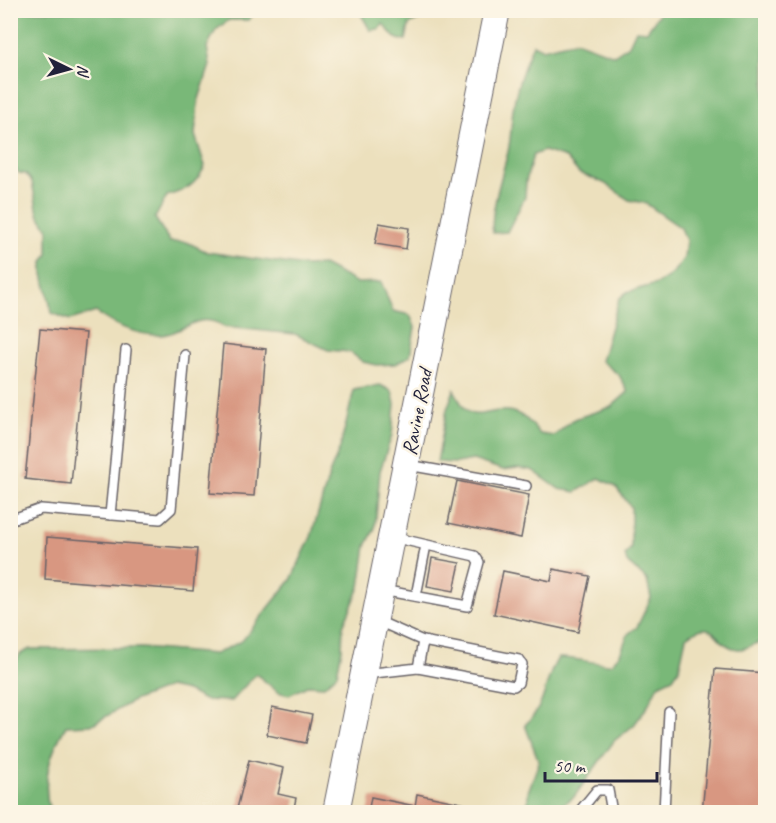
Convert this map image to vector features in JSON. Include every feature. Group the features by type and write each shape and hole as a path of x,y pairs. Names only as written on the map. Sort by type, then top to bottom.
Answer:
{"street":[{"name":"Ravine Road","path":"336,813 497,10"}],"lane":[{"path":"110,515 126,350"},
{"path":"10,520 41,509 160,519 171,509 185,355"},
{"path":"406,465 526,486"},
{"path":"382,590 467,606 479,562 475,556 392,537"},
{"path":"416,596 426,545"},
{"path":"365,674 418,668 514,686 518,683 522,664 519,660 423,641 375,620"},
{"path":"418,668 423,641"},
{"path":"664,813 669,712"},
{"path":"579,813 597,790 608,790 612,813"}],"green space":[{"path":"10,11 257,11 248,20 229,20 216,30 207,47 210,65 198,102 195,135 205,166 190,186 167,196 155,218 170,242 187,242 207,252 305,266 323,265 357,283 381,282 393,311 410,315 415,327 410,356 396,364 377,365 363,362 350,352 328,350 295,334 224,327 207,320 198,321 175,332 150,335 117,325 96,312 70,320 52,313 43,274 43,262 48,254 48,229 38,214 32,182 26,174 19,173 11,163"},
{"path":"359,11 444,11 409,25 406,40 401,40 383,24 379,29 370,30"},
{"path":"661,11 765,11 765,641 738,649 724,643 710,630 697,631 686,637 679,669 673,678 658,685 647,707 634,725 614,741 574,797 552,812 521,812 528,806 528,792 539,762 525,725 533,717 542,701 549,676 558,658 611,664 620,654 628,634 637,627 651,598 647,580 627,562 625,555 631,548 631,507 615,486 599,478 576,492 559,489 532,470 517,468 503,470 473,460 456,463 437,462 447,409 454,390 464,408 472,414 507,411 528,421 540,434 554,436 574,419 611,407 628,392 619,375 601,361 619,299 627,292 657,284 672,274 684,258 686,240 681,228 645,203 629,200 604,183 579,173 566,158 544,151 533,155 526,181 525,197 507,232 493,233 492,225 497,193 509,147 516,93 533,44 543,49 576,41 614,55 629,45 636,30 647,31"},
{"path":"380,385 392,391 395,404 392,435 380,471 375,528 366,546 360,587 343,626 342,649 337,674 324,686 309,685 289,695 278,692 256,674 231,701 204,700 187,691 169,687 133,701 91,725 66,726 55,746 47,778 47,801 50,812 11,812 11,668 20,654 30,649 141,648 215,654 242,641 291,580 311,537 330,472 340,448 354,390"}],"building":[{"path":"379,223 409,228 406,249 375,244"},
{"path":"40,329 86,333 71,484 25,479"},
{"path":"223,344 266,349 254,496 210,493"},
{"path":"457,481 529,495 521,538 448,523"},
{"path":"47,537 197,549 193,591 45,579"},
{"path":"432,558 460,563 454,591 427,586"},
{"path":"553,569 590,576 578,632 494,614 503,571 551,581"},
{"path":"715,669 765,673 765,721 760,775 765,776 765,813 702,813"},
{"path":"272,707 312,715 306,743 267,735"},
{"path":"249,760 284,768 278,794 296,798 293,813 236,813"},
{"path":"417,794 481,807 480,813 368,813 371,797 415,806"}]}
